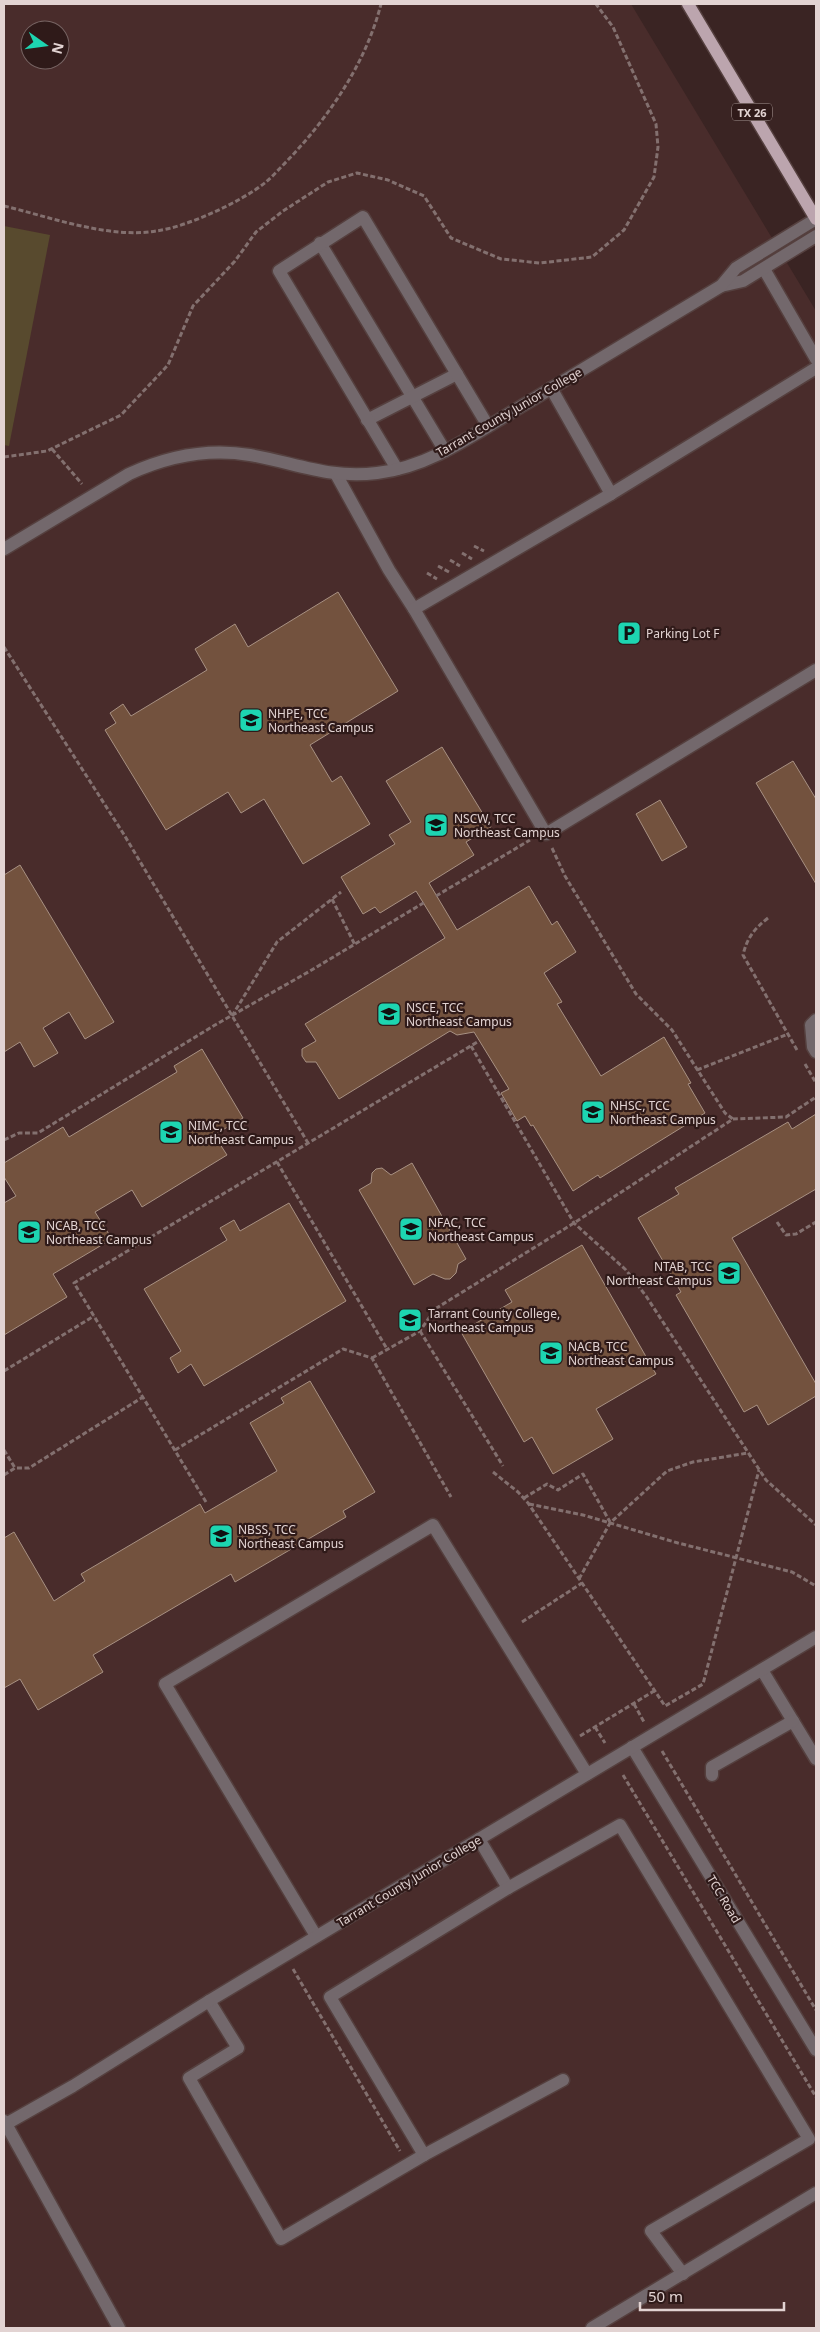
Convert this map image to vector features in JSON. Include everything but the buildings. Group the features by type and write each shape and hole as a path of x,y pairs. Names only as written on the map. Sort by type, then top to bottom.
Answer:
{"main road":[{"name":"TX 26","path":"688,4 816,219"}],"street":[{"path":"397,469 279,271 363,217 488,426"},
{"name":"Tarrant County Junior College","path":"721,286 736,268 816,219"},
{"name":"Tarrant County Junior College","path":"4,549 92,496 147,466 190,454 234,453 336,474 377,473 397,469 445,450 721,286 743,280 816,236"},
{"path":"320,243 445,450"},
{"path":"764,268 816,359"},
{"path":"414,609 610,494 816,368"},
{"path":"367,420 414,398 457,374"},
{"path":"551,388 610,494"},
{"path":"336,474 389,570 414,609 546,834 816,670"},
{"path":"816,1020 811,1024 813,1047 816,1052"},
{"path":"316,1936 165,1684 433,1525 587,1774"},
{"name":"Tarrant County Junior College","path":"5,2122 74,2086 316,1936 816,1637"},
{"path":"762,1670 816,1760"},
{"path":"712,1775 712,1767 793,1721"},
{"name":"TCC Road","path":"632,1748 816,2050"},
{"path":"424,2155 330,1997 508,1888 580,1849 620,1824 809,2139 651,2231 683,2274"},
{"path":"479,1839 508,1888"},
{"path":"209,2001 238,2048 189,2078 282,2239 424,2155 563,2080"},
{"path":"5,2122 120,2328"},
{"path":"592,2328 816,2194"}],"path":[{"path":"4,206 122,232 156,232 200,218 231,204 266,182 304,143 342,92 375,26 381,4"},
{"path":"596,4 613,27 656,124 658,146"},
{"path":"52,449 92,496"},
{"path":"4,647 123,833 308,1143"},
{"path":"546,834 565,876 636,994 672,1030 724,1113 732,1119"},
{"path":"436,896 530,840"},
{"path":"232,1016 277,942 341,892"},
{"path":"332,899 356,945"},
{"path":"4,1140 19,1132 38,1133 232,1016 356,945 425,902"},
{"path":"768,918 754,930 746,941 743,955 816,1083"},
{"path":"697,1070 788,1034"},
{"path":"206,1502 74,1283 480,1041"},
{"path":"471,1046 574,1223 626,1270 646,1296 766,1480 816,1525"},
{"path":"372,1358 420,1331 435,1309 574,1223 732,1119 786,1117 816,1097"},
{"path":"277,1162 388,1349"},
{"path":"777,1222 786,1235 796,1234 816,1222"},
{"path":"4,1371 94,1316"},
{"path":"420,1331 503,1466"},
{"path":"175,1450 344,1349 372,1358 451,1497"},
{"path":"4,1475 15,1468 29,1468 143,1397"},
{"path":"4,1450 15,1468"},
{"path":"579,1579 610,1523 667,1471 692,1462 749,1453"},
{"path":"493,1472 528,1503 664,1706 702,1684 759,1469"},
{"path":"524,1498 547,1484 558,1490 583,1474 610,1523"},
{"path":"528,1503 792,1572 816,1586"},
{"path":"522,1622 582,1583"},
{"path":"568,1743 654,1691"},
{"path":"634,1704 644,1722"},
{"path":"595,1727 605,1742"},
{"path":"662,1751 816,2010"},
{"path":"622,1775 816,2097"},
{"path":"294,1969 408,2165"}],"shaded area":[{"name":"Tarrant County College, Northeast Campus","path":"4,4 631,4 816,311 816,2328 4,2328"},
{"path":"4,226 50,235 9,446 4,445"}],"place":[{"name":"Parking Lot F","path":"629,633"},
{"name":"NHPE, TCC Northeast Campus","path":"251,720"},
{"name":"NSCW, TCC Northeast Campus","path":"436,825"},
{"name":"NSCE, TCC Northeast Campus","path":"389,1014"},
{"name":"NHSC, TCC Northeast Campus","path":"593,1112"},
{"name":"NIMC, TCC Northeast Campus","path":"171,1132"},
{"name":"NFAC, TCC Northeast Campus","path":"411,1229"},
{"name":"NCAB, TCC Northeast Campus","path":"29,1232"},
{"name":"NTAB, TCC Northeast Campus","path":"729,1273"},
{"name":"Tarrant County College, Northeast Campus","path":"410,1320"},
{"name":"NACB, TCC Northeast Campus","path":"551,1353"},
{"name":"NBSS, TCC Northeast Campus","path":"221,1536"}]}
